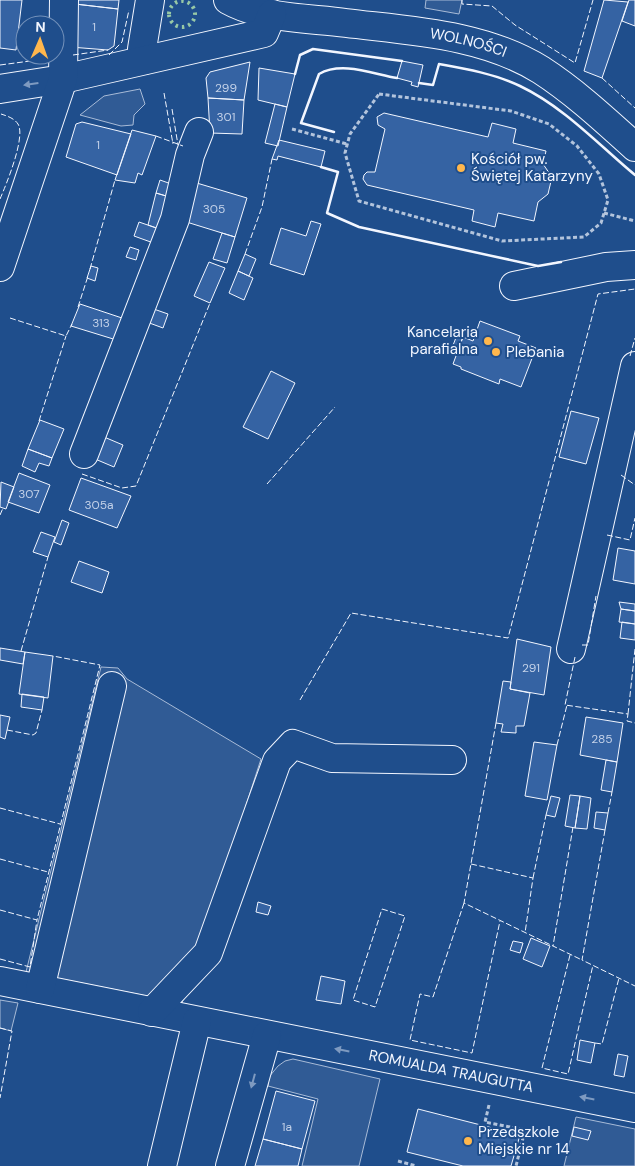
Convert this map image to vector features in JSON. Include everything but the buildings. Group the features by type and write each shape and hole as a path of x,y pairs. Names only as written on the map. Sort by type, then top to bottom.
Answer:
{"street":[{"path":"0,267 63,79 64,0"},
{"path":"144,60 142,49 150,0"},
{"name":"WOLNOŚCI","path":"228,0 235,4 272,14 432,34 466,40 500,50 540,69 578,97 635,147"},
{"path":"0,89 63,79 264,33 272,14"},
{"path":"84,454 175,219 190,155 199,132"},
{"path":"514,286 606,267 635,265"},
{"path":"570,649 635,366"},
{"path":"40,989 112,686"},
{"path":"152,1012 208,953 277,761 294,744 332,758 452,760"},
{"name":"ROMUALDA TRAUGUTTA","path":"0,981 197,1022 267,1034 635,1108"},
{"path":"162,1166 197,1022"},
{"path":"230,1166 267,1034"}],"path":[{"path":"379,94 511,111 549,124 577,146 598,174 608,200 604,212 602,223 584,237 502,241 359,201 345,153 347,144 350,134 379,94"},
{"path":"292,129 347,144"},
{"path":"604,212 635,221"},
{"path":"489,1104 485,1122 525,1130 516,1166"},
{"path":"398,1161 416,1166"}],"shaded area":[{"path":"426,0 462,0 459,14 425,8"},
{"path":"140,89 145,104 134,115 133,125 121,126 80,115 104,96"},
{"path":"101,667 118,668 127,679 261,759 182,1003 26,972"},
{"path":"0,1000 18,1003 11,1031 0,1028"},
{"path":"293,1059 380,1079 359,1166 302,1166 318,1099 268,1086 269,1077 278,1066 285,1061"},
{"path":"576,1117 635,1129 635,1166 564,1166"}],"hedge":[{"path":"182,1 191,5 195,14 191,23 182,27 173,23 169,14 173,5 182,1"}],"fence":[{"path":"462,0 462,4 492,6 515,25 575,63 593,0"},
{"path":"109,55 122,42 129,10"},
{"path":"73,55 108,50"},
{"path":"0,65 15,63"},
{"path":"602,78 635,108"},
{"path":"164,93 173,144"},
{"path":"172,109 178,145"},
{"path":"0,199 14,161 20,130 14,120 1,114"},
{"path":"156,136 183,146"},
{"path":"245,254 262,207 272,159"},
{"path":"90,269 115,180"},
{"path":"78,307 88,276"},
{"path":"300,700 351,613 508,638 598,294 635,289"},
{"path":"82,474 122,488 136,486 210,303"},
{"path":"10,318 66,336 72,324"},
{"path":"39,421 66,336"},
{"path":"630,356 635,338"},
{"path":"267,484 335,407"},
{"path":"621,475 635,485"},
{"path":"0,515 3,508"},
{"path":"607,535 630,540 635,518"},
{"path":"21,651 48,557"},
{"path":"582,645 588,645 596,596"},
{"path":"628,714 635,649"},
{"path":"0,910 37,920 100,665 53,656"},
{"path":"575,657 565,705 628,714 627,721 635,723"},
{"path":"557,745 567,705"},
{"path":"7,730 33,735 36,733 42,710"},
{"path":"496,723 464,903 553,946"},
{"path":"608,813 612,792"},
{"path":"0,808 60,824"},
{"path":"533,878 546,815"},
{"path":"573,827 553,946 582,960"},
{"path":"605,830 582,960 635,986"},
{"path":"0,859 48,872"},
{"path":"471,864 533,878 525,933"},
{"path":"464,903 433,997 420,994 410,1040 472,1053 500,921"},
{"path":"382,909 405,916 375,1007 353,1000 382,909"},
{"path":"0,959 30,967 37,920"},
{"path":"570,955 542,1068 568,1074 593,965"},
{"path":"595,1043 602,1044 619,978"},
{"path":"0,1028 12,1031 0,1098"}],"wall":[{"path":"295,74 300,55 313,49 402,61"},
{"path":"419,83 433,85 439,64 481,72 520,86 566,115 635,175"},
{"path":"334,132 301,123 319,74 328,70 347,68 397,78"},
{"path":"321,167 338,172 327,213 359,227 538,266 561,262"}],"place":[{"name":"Kościół pw. Świętej Katarzyny","path":"461,168"},
{"name":"Kancelaria parafialna","path":"488,341"},
{"name":"Plebania","path":"496,352"},
{"name":"Przedszkole Miejskie nr 14","path":"468,1141"}]}
